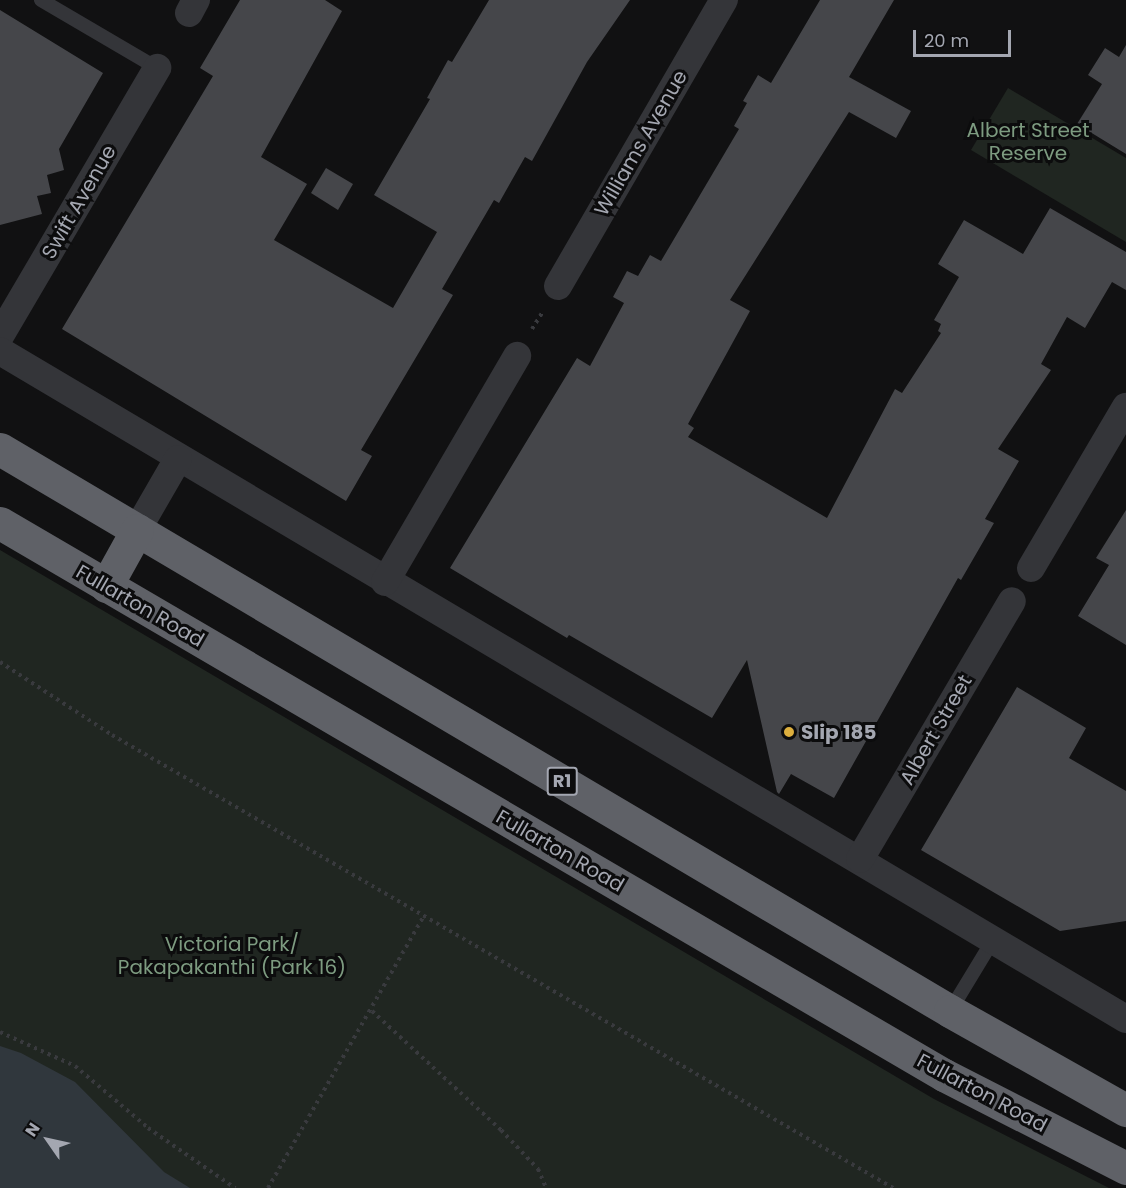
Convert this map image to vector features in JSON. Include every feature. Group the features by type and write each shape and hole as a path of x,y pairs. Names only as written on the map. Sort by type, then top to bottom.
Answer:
{"highway":[{"name":"R1","path":"0,449 950,1011 1126,1110"},
{"name":"Fullarton Road","path":"0,523 945,1075 1126,1168"},
{"path":"106,586 137,530"}],"street":[{"name":"Williams Avenue","path":"558,286 724,0"},
{"name":"Swift Avenue","path":"0,336 157,68"},
{"path":"0,351 178,459 860,859 1126,1019"},
{"path":"386,582 517,356"},
{"path":"1031,568 1126,407"},
{"path":"137,530 178,459"},
{"name":"Albert Street","path":"860,859 1012,601"}],"lane":[{"path":"41,0 157,68"},
{"path":"950,1011 993,940"}],"path":[{"path":"517,356 558,286"},
{"path":"0,662 112,735 893,1188"},
{"path":"268,1188 301,1136 423,917"},
{"path":"372,1011 501,1130 538,1169 546,1188"},
{"path":"0,1032 75,1066 148,1128 235,1188"}],"green space":[{"name":"Albert Street Reserve","path":"1008,88 1126,158 1126,242 971,150"},
{"name":"Victoria Park/ Pakapakanthi (Park 16)","path":"0,550 934,1099 1109,1188 0,1188"}],"shaded area":[{"path":"0,1046 21,1053 75,1082 164,1172 190,1188 0,1188"}],"building":[{"path":"240,0 325,0 342,11 261,157 307,184 274,240 393,308 437,232 374,195 430,99 427,98 448,60 452,62 489,0 630,0 587,62 532,161 525,157 499,203 494,200 442,289 453,295 361,450 372,456 346,501 62,329 213,76 200,68"},
{"path":"820,0 894,0 849,77 911,111 896,138 849,112 730,300 750,311 688,424 694,428 688,437 827,518 895,389 902,393 941,333 938,331 941,324 934,320 959,277 938,264 964,220 1023,254 1050,208 1126,252 1126,290 1112,282 1085,328 1067,317 1041,364 1051,370 998,449 1019,461 985,519 994,523 961,580 958,578 834,798 791,774 779,794 777,792 747,660 712,718 569,635 567,638 450,568 577,358 590,366 624,303 613,297 627,271 638,276 650,255 661,261 739,129 734,126 747,103 743,101 758,75 771,83"},
{"path":"0,10 103,73 59,149 64,170 47,175 51,193 37,196 42,214 0,225"},
{"path":"1126,45 1126,154 1077,124 1102,84 1088,75 1105,48 1119,57"},
{"path":"326,168 353,184 338,210 311,193"},
{"path":"1126,510 1126,645 1078,616 1109,565 1096,558"},
{"path":"1017,687 1086,728 1069,758 1126,791 1126,921 1060,931 921,850"}],"place":[{"name":"Slip 185","path":"789,732"}]}
